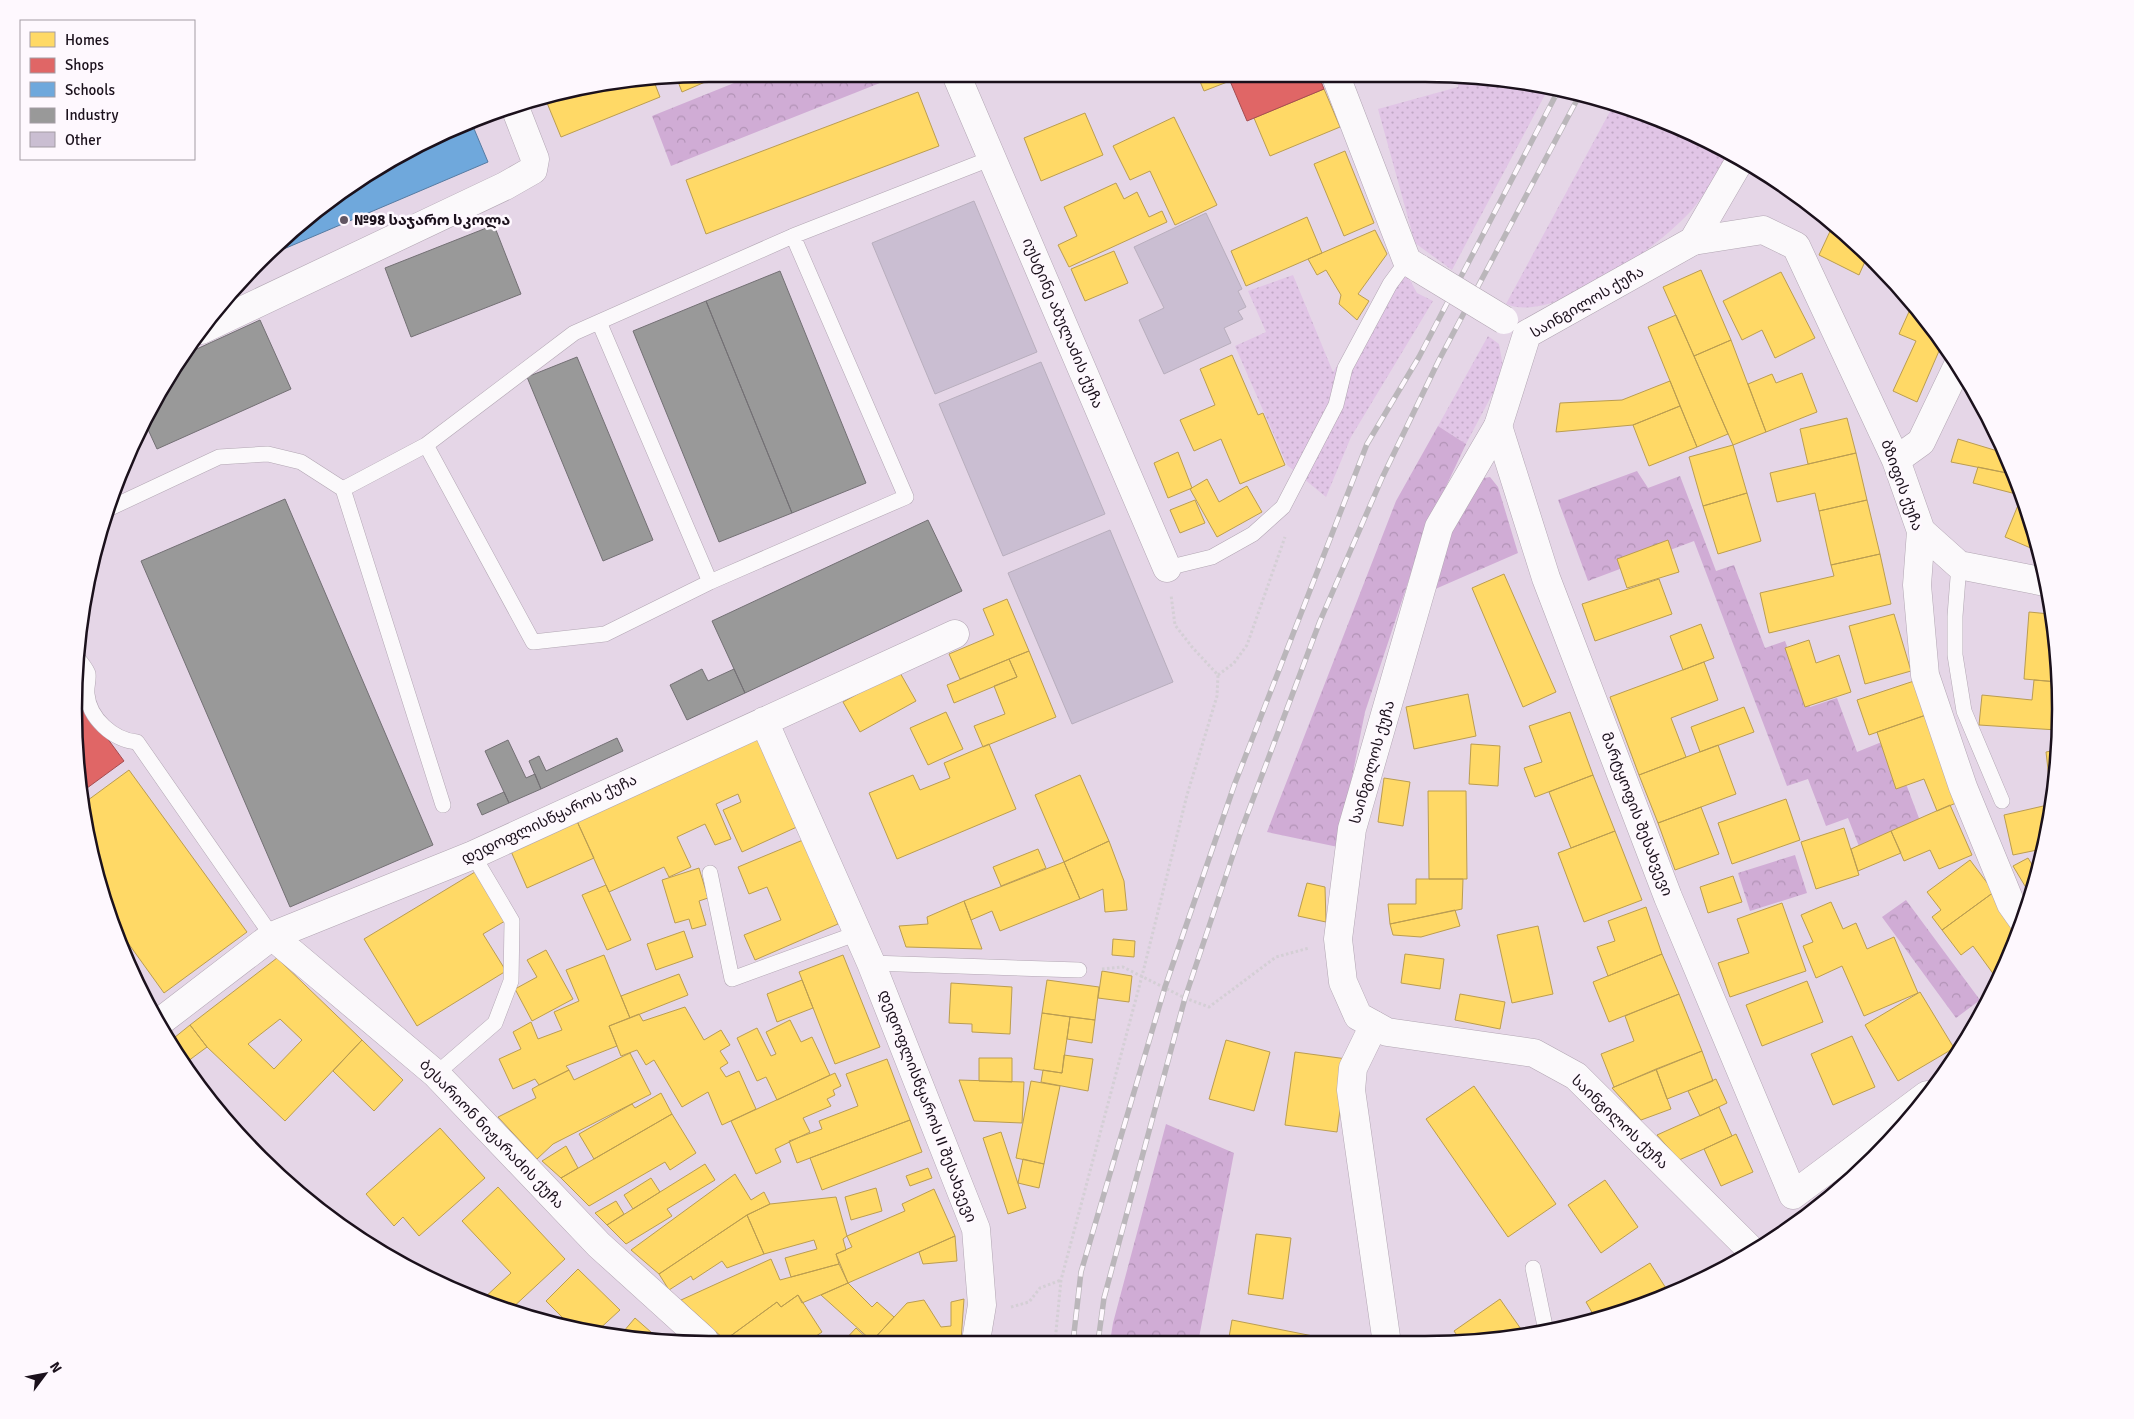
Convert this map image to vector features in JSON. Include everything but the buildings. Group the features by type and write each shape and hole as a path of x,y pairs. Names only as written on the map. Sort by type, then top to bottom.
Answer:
{"street":[{"name":"იუსტინე აბულაძის ქუჩა","path":"959,82 1167,568"},
{"path":"1338,82 1413,265 1527,334"},
{"path":"216,323 505,186 533,170 534,159 517,113"},
{"path":"1693,242 1737,166"},
{"name":"ბზიფის ქუჩა","path":"1693,242 1763,230 1796,246 1896,460 1921,531 1917,585 1925,675 1967,796 2011,904 2017,913"},
{"name":"საინგილოს ქუჩა","path":"1693,242 1527,334 1498,426 1439,527 1352,829 1338,939 1342,982 1358,1016 1387,1032 1534,1053 1576,1076 1747,1246"},
{"path":"1896,460 1922,442 1954,374"},
{"name":"მარტყოფის შესახვევი","path":"1498,426 1546,578 1668,897 1793,1195 1906,1111"},
{"path":"1921,531 1959,565 2038,581"},
{"name":"დედოფლისწყაროს ქუჩა","path":"165,1019 272,936 473,855 954,634"},
{"name":"დედოფლისწყაროს II შესახვევი","path":"764,721 871,962 976,1229 982,1306 977,1336"},
{"name":"ბესარიონ ნიჟარაძის ქუჩა","path":"272,936 436,1074 599,1245 699,1336"},
{"path":"1374,1025 1353,1068 1351,1090 1386,1336"}],"lane":[{"path":"343,489 426,445 574,333 793,236 992,158"},
{"path":"426,445 533,642 605,634 710,582 906,497 793,236"},
{"path":"1167,568 1212,557 1252,534 1283,507 1336,404 1345,368 1390,284 1413,265"},
{"path":"599,322 710,582"},
{"path":"118,504 219,457 268,454 301,462 343,489 443,805"},
{"path":"1959,565 1955,616 1956,655 1964,711 2002,801"},
{"path":"84,668 88,673 86,695 96,718 112,734 125,742 136,742 272,936"},
{"path":"436,1074 495,1023 511,981 512,921 473,855"},
{"path":"710,873 732,979 858,933"},
{"path":"871,962 1079,970"},
{"path":"1533,1268 1545,1324"}],"path":[{"path":"1218,675 1234,663 1247,645 1285,538 1283,507"},
{"path":"1056,1336 1061,1280 1142,976 1187,795 1217,696 1218,675 1175,625 1167,568"},
{"path":"1079,970 1123,967 1185,998 1209,1007 1276,957 1338,939"},
{"path":"982,1306 1012,1307 1029,1302 1040,1288 1061,1280"}],"shaded area":[{"path":"1458,84 1466,84 1545,95 1452,270 1415,243 1378,109 1458,87"},
{"path":"1610,111 1664,130 1727,161 1701,199 1675,227 1630,262 1604,279 1550,303 1526,308 1506,304"},
{"path":"1403,267 1417,293 1433,301 1351,437 1326,497 1287,465 1235,346 1266,332 1248,291 1293,275 1333,372"},
{"path":"1488,336 1499,344 1504,372 1466,444 1438,426"}],"green space":[{"path":"737,82 882,82 671,166 652,116"},
{"path":"1438,426 1466,444 1425,531 1365,712 1338,847 1267,832 1396,501"},
{"path":"1637,471 1648,488 1680,476 1716,571 1734,565 1765,648 1785,641 1810,707 1837,698 1857,752 1889,739 1922,826 1860,849 1848,818 1826,826 1808,779 1787,786 1694,541 1588,581 1558,500"},
{"path":"1490,477 1498,487 1518,553 1433,590 1447,545 1459,516 1474,490 1484,478"},
{"path":"1795,855 1807,893 1750,911 1738,873"},
{"path":"1906,900 1980,1000 1956,1018 1882,917"},
{"path":"1166,1124 1234,1153 1199,1336 1111,1336"}],"railway":[{"path":"1074,1336 1081,1272 1165,987 1235,783 1367,444 1419,357 1555,97"},
{"path":"1099,1336 1104,1298 1185,998 1241,831 1320,621 1382,478 1439,360 1576,102"}],"place":[{"name":"№98 საჯარო სკოლა","path":"344,220"}]}
